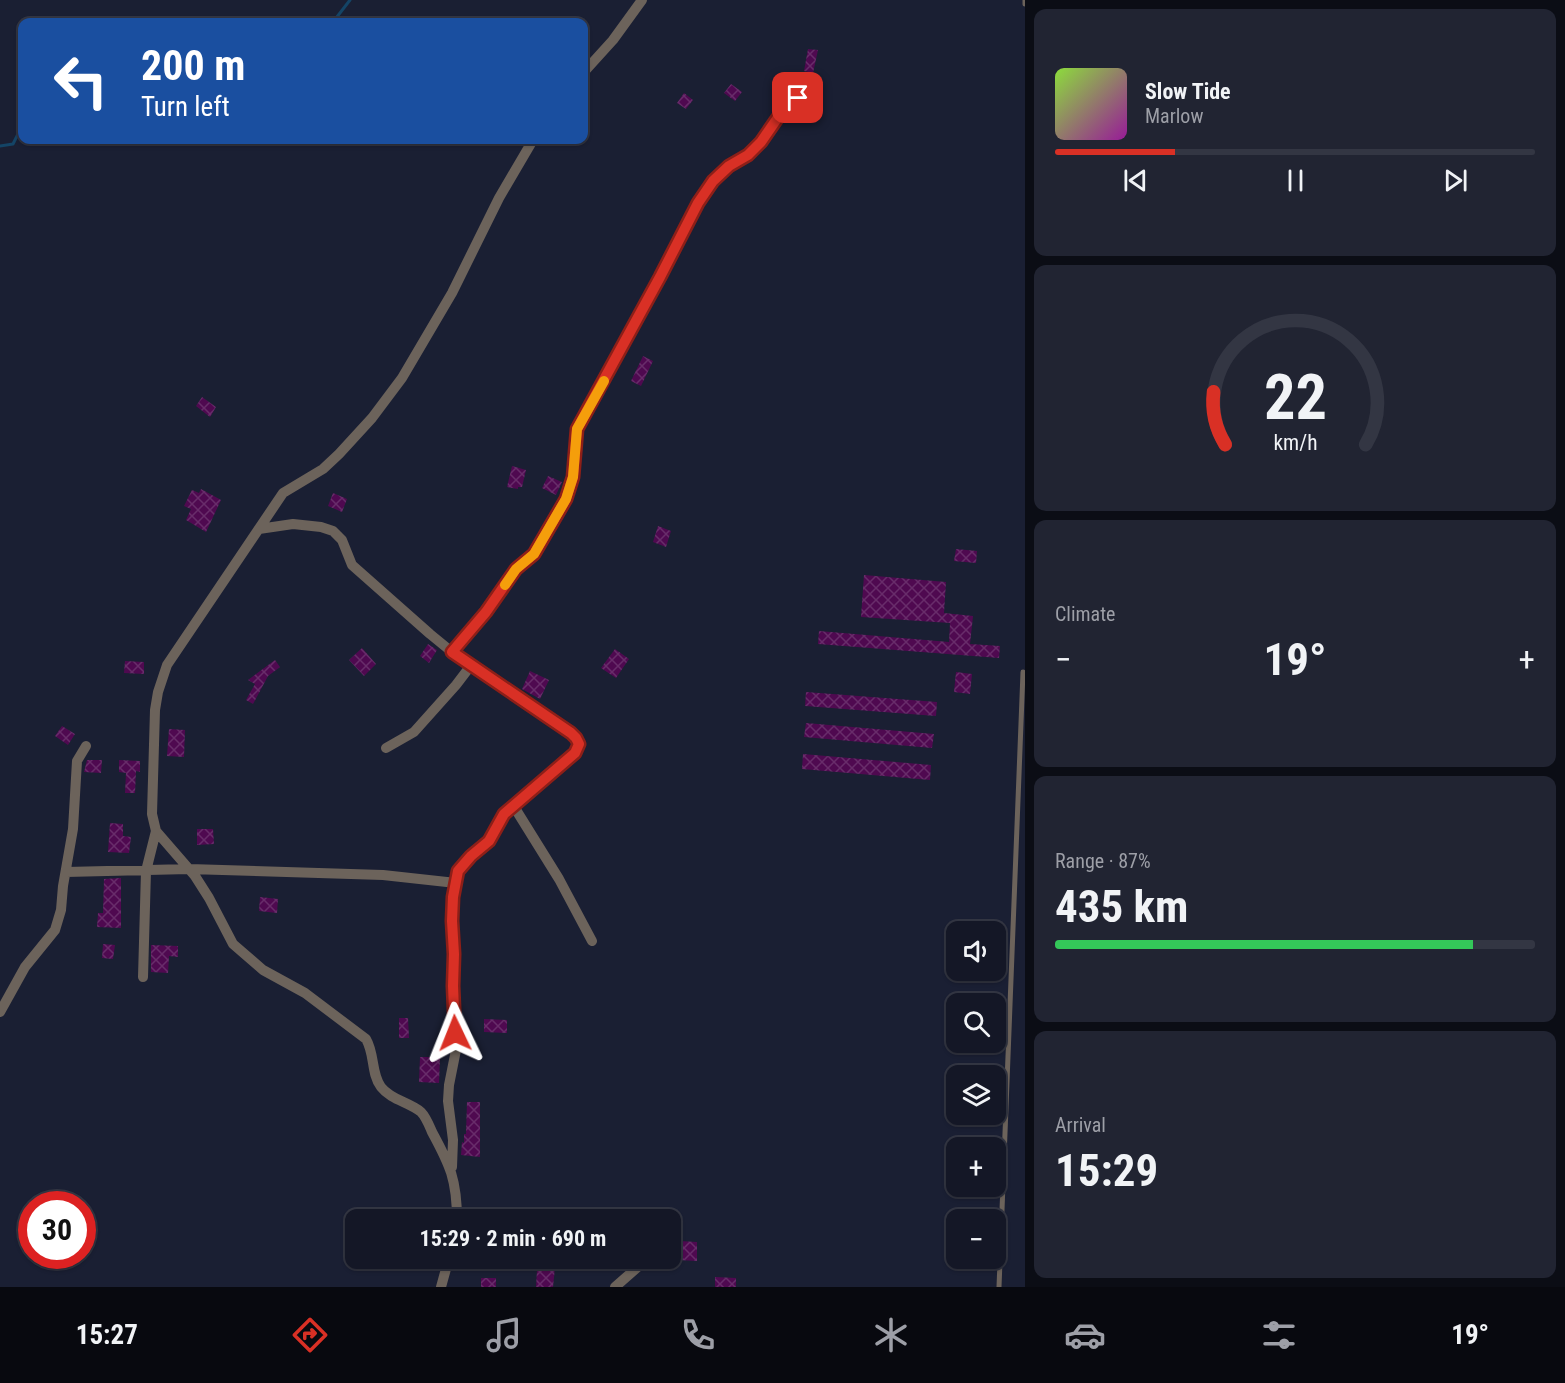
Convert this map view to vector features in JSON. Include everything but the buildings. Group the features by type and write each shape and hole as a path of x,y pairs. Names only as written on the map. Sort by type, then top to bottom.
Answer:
{"street":[{"path":"588,68 614,40 642,0"},
{"path":"452,652 489,608 516,569 534,554 566,499 573,477 577,429 698,203 713,181 729,166 748,155 761,142 781,113 808,91"},
{"path":"144,977 146,871 156,831 152,814 155,710 167,665 283,493 323,469 339,454 372,418 402,378 452,293 499,198 530,144"},
{"path":"259,529 293,524 321,527 333,531 342,540 352,565 357,570 452,652 571,733 579,744 575,753 504,814 489,841 458,871 452,921 456,1050 448,1101 453,1140 452,1171"},
{"path":"386,748 414,732 472,664"},
{"path":"0,1012 25,967 55,930 61,910 75,811 77,761 86,746"},
{"path":"513,805 559,879 592,941"},
{"path":"156,831 189,869 209,898 233,944 263,970 305,993 366,1039 371,1048 376,1076 381,1087 391,1096 424,1114 448,1159 455,1185 456,1209"},
{"path":"66,872 189,869 383,875 456,882"},
{"path":"441,1287 446,1269"},
{"path":"615,1287 635,1269"}],"lane":[{"path":"999,1287 1023,672"}],"waterway":[{"path":"336,18 350,0"},
{"path":"0,146 13,144 18,134"}],"slow traffic":[{"path":"505,585 516,569 534,554 566,499 573,477 577,429 604,381"}],"route":[{"path":"455,1033 452,921 453,897 458,871 489,841 504,814 575,753 579,744 571,733 452,652 476,625 516,569 534,554 566,499 573,477 577,429 698,203 713,181 729,166 748,155 761,142 781,113 798,98"}]}
